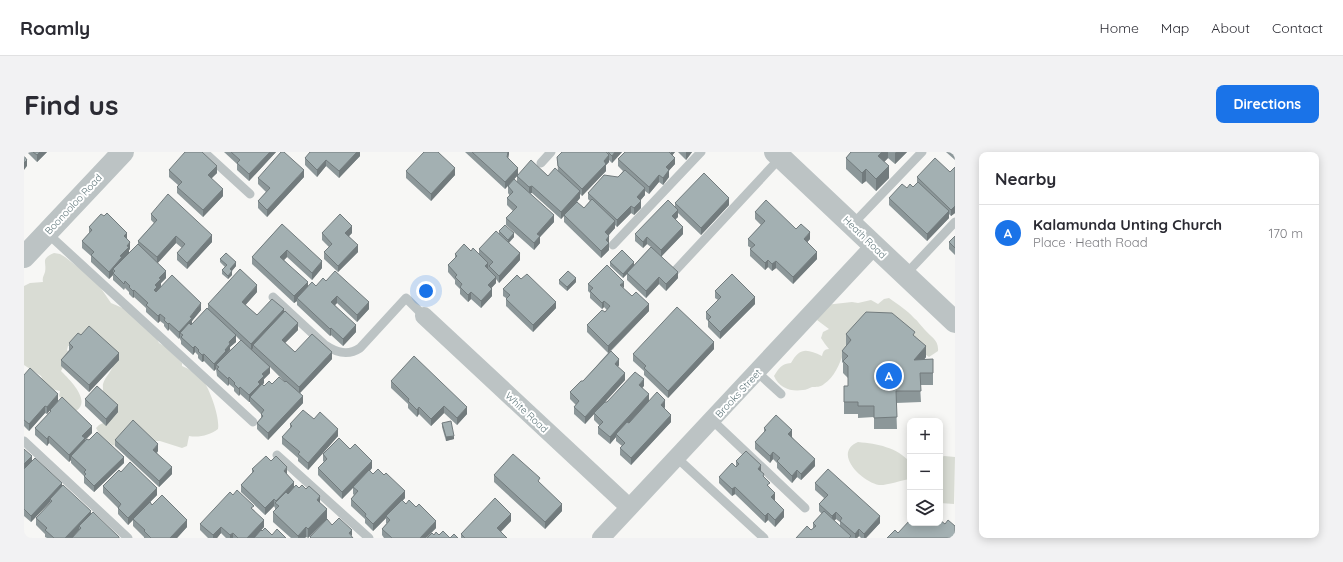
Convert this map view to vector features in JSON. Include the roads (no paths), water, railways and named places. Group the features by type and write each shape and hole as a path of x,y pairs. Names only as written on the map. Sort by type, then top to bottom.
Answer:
{"street":[{"name":"Boonooloo Road","path":"24,256 123,152"},
{"name":"Heath Road","path":"778,155 955,322"},
{"name":"Brooks Street","path":"601,538 874,246"},
{"name":"White Road","path":"424,316 629,508"}],"lane":[{"path":"204,152 250,194"},
{"path":"541,162 551,152"},
{"path":"613,245 702,152"},
{"path":"852,225 922,152"},
{"path":"674,272 778,155"},
{"path":"904,275 955,222"},
{"path":"47,233 253,422"},
{"path":"273,297 325,345 335,351 344,353 354,352 360,348 406,298 424,316"},
{"path":"757,372 781,394"},
{"path":"712,420 805,508"},
{"path":"24,441 128,538"},
{"path":"276,455 369,538"},
{"path":"676,457 764,538"}],"place":[{"name":"Kalamunda Unting Church","path":"889,376"}]}
